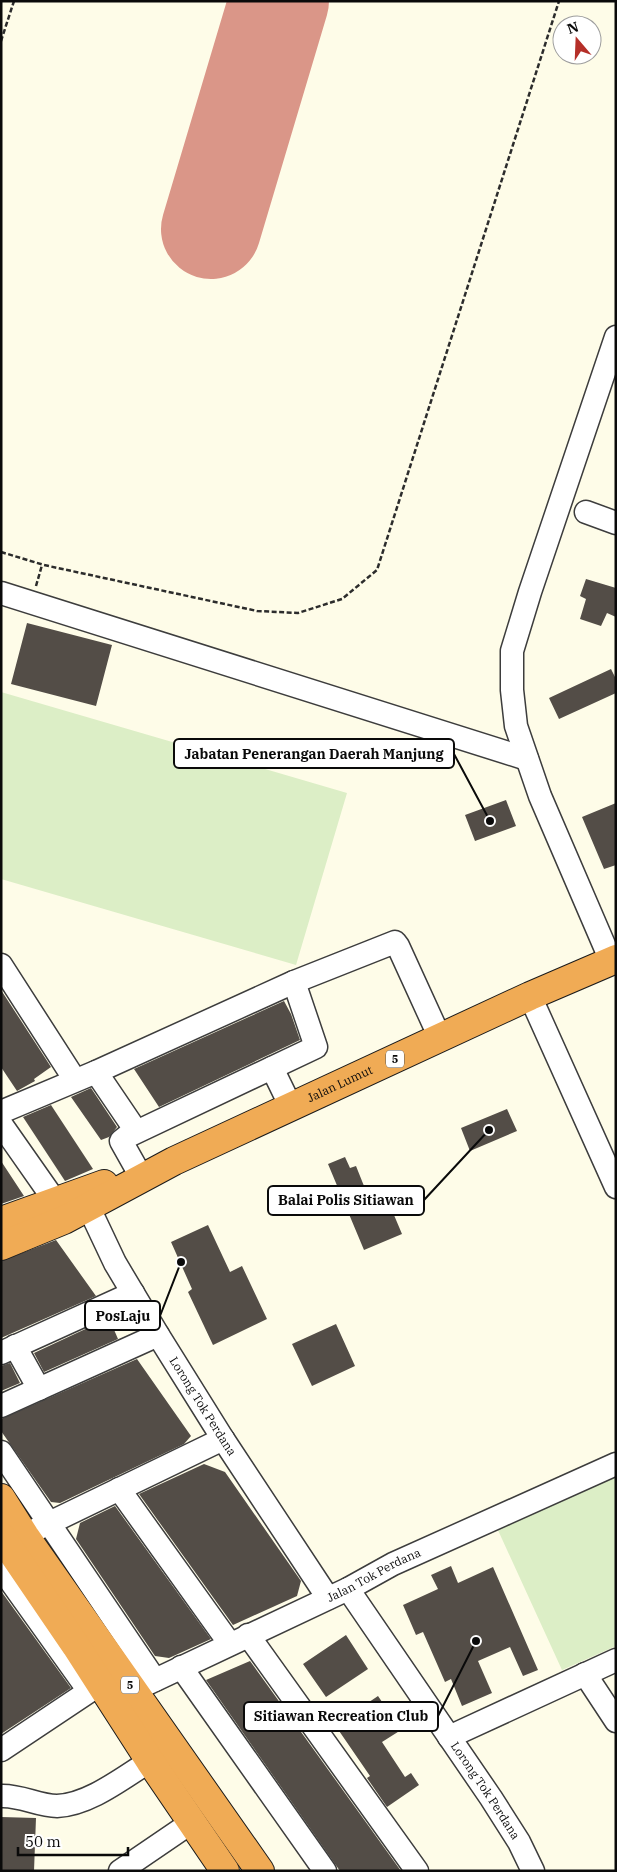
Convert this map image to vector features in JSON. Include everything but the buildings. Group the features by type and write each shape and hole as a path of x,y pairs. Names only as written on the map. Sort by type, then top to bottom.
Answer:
{"highway":[{"name":"Jalan Lumut","path":"1,1246 89,1208 174,1161 530,996 613,960"},
{"name":"Jalan Lumut","path":"1,1221 174,1161"},
{"name":"5","path":"1,1498 13,1536 95,1687 150,1761 225,1871"},
{"name":"5","path":"13,1536 144,1685 226,1825 260,1871"},
{"path":"226,1825 252,1871"}],"street":[{"path":"613,960 540,796 516,726 512,690 512,651 530,592 612,363 616,337"},
{"path":"586,512 616,523"},
{"path":"1,593 527,759"},
{"path":"1,1112 294,982 395,942 440,1038"},
{"path":"1,965 85,1076 136,1131"},
{"path":"139,1173 121,1141 136,1131 316,1047 294,982"},
{"path":"530,996 616,1187"},
{"path":"272,1068 291,1107"},
{"path":"1,1124 55,1201"},
{"name":"Lorong Tok Perdana","path":"89,1208 115,1263 223,1439 449,1737 515,1835 533,1871"},
{"path":"39,1389 8,1350 133,1293"},
{"path":"1,1406 158,1335"},
{"path":"13,1536 50,1522 223,1439"},
{"path":"1,1452 50,1522 144,1685"},
{"name":"Jalan Tok Perdana","path":"144,1685 338,1593 393,1564 616,1464"},
{"path":"119,1489 239,1640 417,1871"},
{"path":"1,1568 95,1687 1,1750"},
{"path":"449,1737 616,1660"},
{"path":"181,1667 325,1871"},
{"path":"585,1674 616,1721"},
{"path":"1,1796 18,1796 43,1804 57,1806 71,1804 98,1793 150,1761"},
{"path":"120,1871 192,1822"}],"path":[{"path":"1,41 14,1"},
{"path":"1,552 43,565 257,610 298,613 342,599 377,570 559,1"},
{"path":"31,602 43,565"}],"green space":[{"path":"1,692 347,793 296,965 1,879"},
{"path":"616,1475 616,1646 562,1670 497,1528"}],"runway":[{"path":"211,229 279,1"}],"place":[{"name":"Jabatan Penerangan Daerah Manjung","path":"490,821"},
{"name":"Balai Polis Sitiawan","path":"489,1130"},
{"name":"PosLaju","path":"181,1262"},
{"name":"Sitiawan Recreation Club","path":"476,1641"}]}
